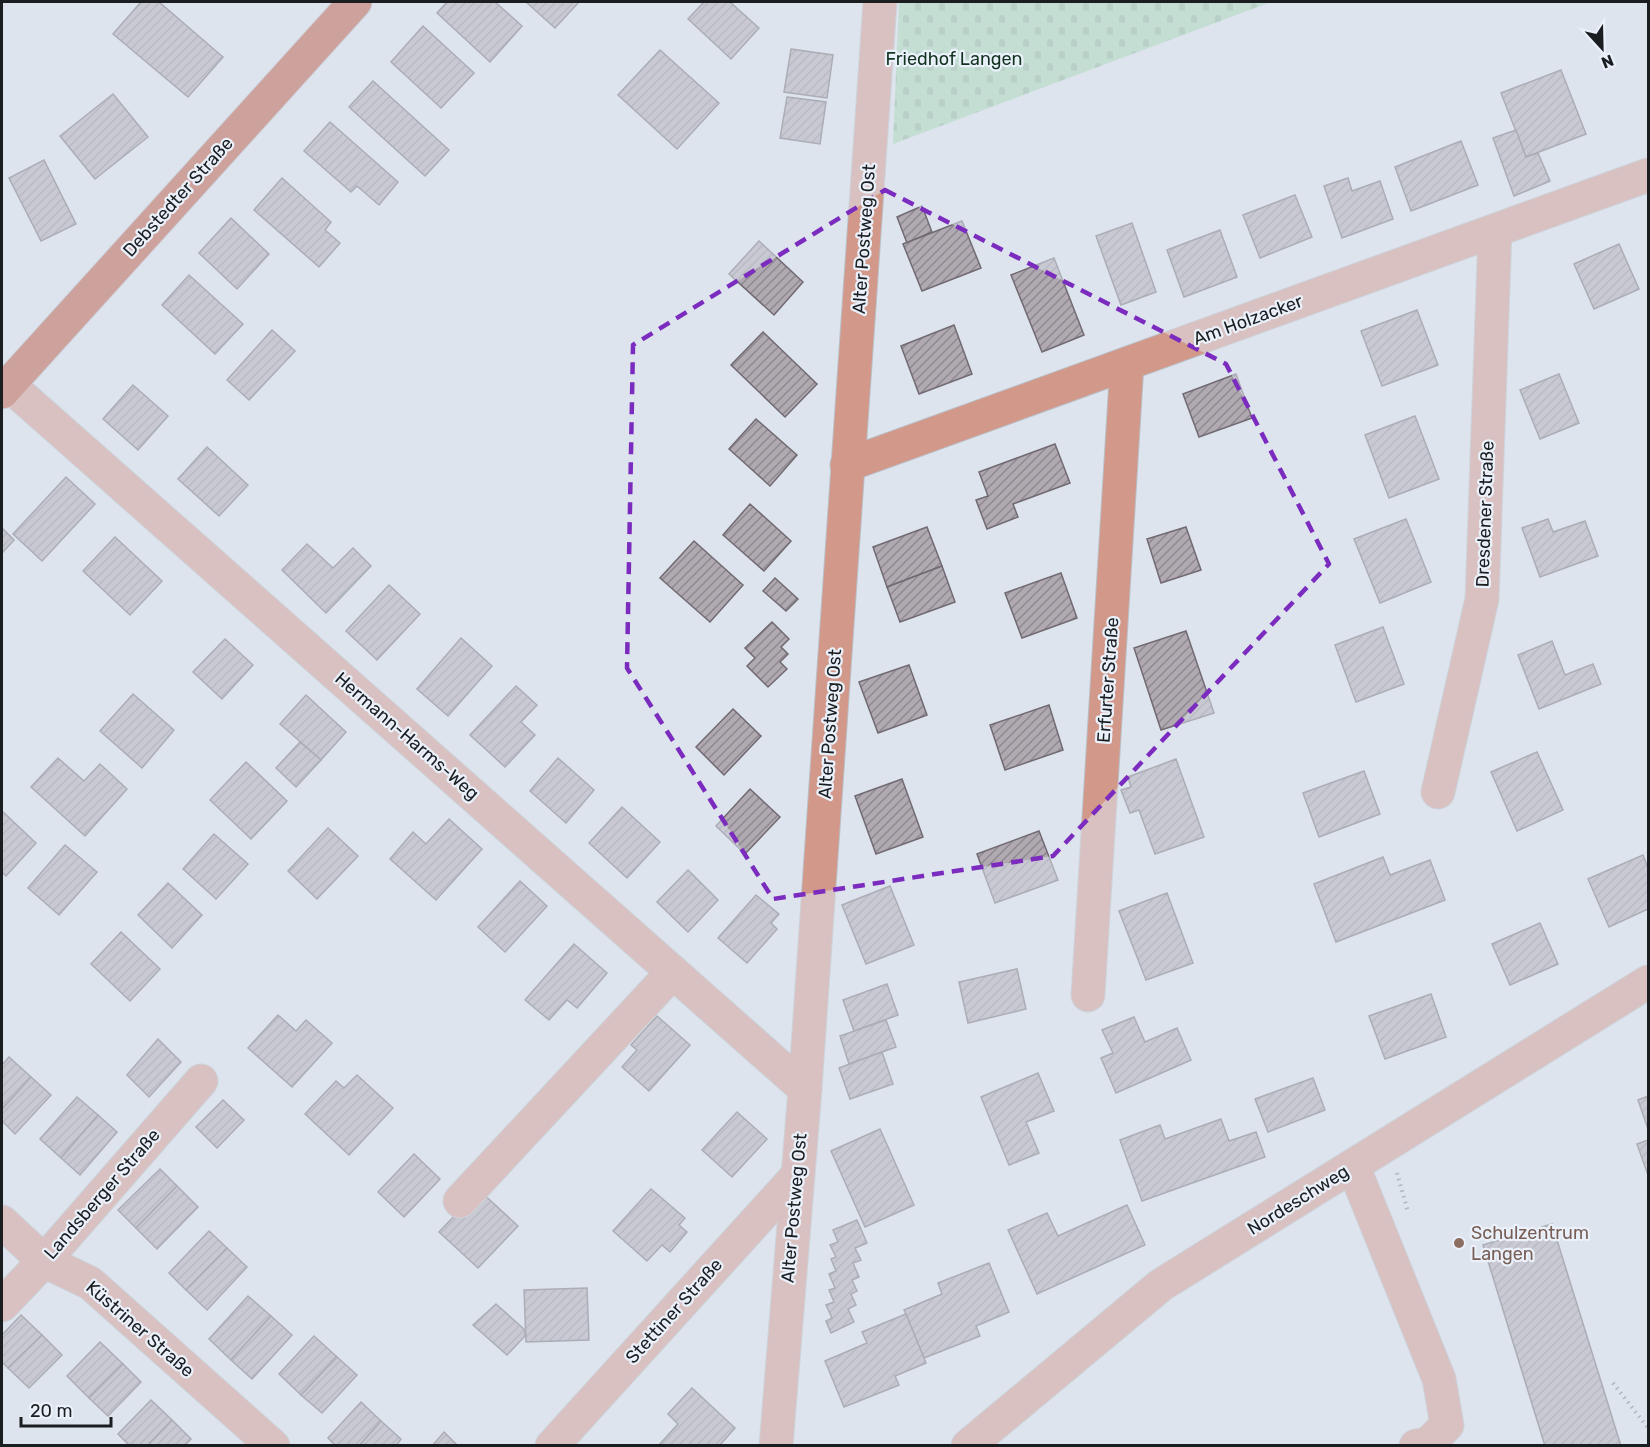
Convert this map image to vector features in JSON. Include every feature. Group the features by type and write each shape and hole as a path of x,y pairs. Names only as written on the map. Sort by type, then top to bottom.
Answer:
{"main road":[{"name":"Debstedter Straße","path":"5,388 355,2"}],"street":[{"name":"Alter Postweg Ost","path":"776,1446 796,1177 805,1089 880,2"},
{"name":"Am Holzacker","path":"848,465 1648,175"},
{"name":"Dresdener Straße","path":"1438,792 1482,599 1495,231"},
{"name":"Erfurter Straße","path":"1088,995 1127,364"},
{"name":"Hermann-Harms-Weg","path":"5,388 805,1089"},
{"path":"460,1201 673,972"},
{"name":"Nordeschweg","path":"980,1442 1161,1285 1648,982"},
{"name":"Landsberger Straße","path":"2,1305 44,1261 201,1081"},
{"path":"1353,1166 1439,1379 1447,1425 1428,1444 1416,1446"},
{"name":"Stettiner Straße","path":"552,1446 796,1177"},
{"name":"Küstriner Straße","path":"2,1222 44,1261 90,1283 273,1446"}],"path":[{"path":"1613,1383 1648,1428"}],"highlighted area":[{"path":"885,190 1226,364 1329,564 1053,856 773,899 627,668 633,345"}],"green space":[{"name":"Friedhof Langen","path":"899,2 1271,2 893,144"}],"building":[{"path":"141,2 159,2 223,57 188,97 113,34"},
{"path":"447,2 495,2 522,26 490,62 437,13"},
{"path":"526,2 579,2 555,28"},
{"path":"704,2 730,2 759,28 731,59 688,19"},
{"path":"423,26 474,73 441,108 391,62"},
{"path":"791,49 833,55 827,98 784,92"},
{"path":"660,50 719,103 677,149 618,95"},
{"path":"1561,70 1586,134 1526,157 1501,93"},
{"path":"373,81 449,150 425,176 349,107"},
{"path":"113,94 148,137 95,179 60,136"},
{"path":"787,97 826,102 820,144 780,138"},
{"path":"330,122 398,182 379,205 357,186 351,192 304,151"},
{"path":"1516,130 1526,157 1538,153 1550,181 1514,196 1493,138"},
{"path":"1461,141 1478,185 1411,211 1395,167"},
{"path":"44,160 76,224 41,241 9,178"},
{"path":"282,178 331,222 325,230 340,243 319,267 254,210"},
{"path":"1348,178 1352,191 1380,181 1393,219 1342,238 1324,186"},
{"path":"1295,195 1312,237 1260,258 1243,215"},
{"path":"922,206 932,232 907,243 897,217"},
{"path":"231,218 269,254 237,289 199,253"},
{"path":"962,221 981,268 922,291 903,244"},
{"path":"1132,223 1156,292 1121,305 1096,236"},
{"path":"1220,230 1237,277 1184,297 1167,250"},
{"path":"759,241 803,282 774,315 729,274"},
{"path":"1619,244 1639,289 1594,309 1574,264"},
{"path":"1054,258 1084,335 1042,352 1011,275"},
{"path":"189,275 243,324 215,354 162,305"},
{"path":"1417,310 1438,365 1382,386 1361,331"},
{"path":"954,325 972,374 919,394 901,346"},
{"path":"272,330 295,351 249,400 227,380"},
{"path":"763,332 817,384 785,417 731,365"},
{"path":"1236,374 1252,418 1199,437 1183,394"},
{"path":"1559,374 1579,423 1540,439 1520,390"},
{"path":"133,385 168,416 138,450 103,419"},
{"path":"1415,416 1439,479 1389,498 1365,435"},
{"path":"756,419 797,455 770,486 729,449"},
{"path":"1055,444 1070,483 1013,504 1018,517 987,529 976,500 988,496 979,472"},
{"path":"207,447 248,485 219,516 178,479"},
{"path":"66,477 95,504 42,561 13,534"},
{"path":"750,504 791,541 764,571 723,535"},
{"path":"1406,519 1431,582 1380,603 1354,539"},
{"path":"1548,519 1553,532 1585,521 1598,556 1540,577 1522,528"},
{"path":"927,527 942,566 887,587 873,547"},
{"path":"1186,527 1201,570 1161,583 1147,539"},
{"path":"2,528 14,540 2,553"},
{"path":"115,537 162,581 130,615 83,571"},
{"path":"694,541 743,585 710,622 660,578"},
{"path":"307,544 333,568 353,548 371,566 326,613 282,570"},
{"path":"942,566 955,602 900,622 887,587"},
{"path":"1061,573 1077,618 1022,638 1005,593"},
{"path":"775,578 798,599 786,611 763,591"},
{"path":"389,585 420,614 377,660 346,631"},
{"path":"772,622 789,639 781,647 788,654 780,662 787,669 768,687 747,666 755,658 745,648"},
{"path":"1383,627 1404,684 1356,702 1335,645"},
{"path":"1186,631 1214,713 1161,730 1134,648"},
{"path":"461,638 492,666 448,716 417,689"},
{"path":"225,639 253,665 222,699 193,672"},
{"path":"1552,641 1565,675 1593,664 1601,684 1539,709 1518,655"},
{"path":"909,665 927,715 878,733 859,682"},
{"path":"516,686 537,705 521,722 535,735 505,767 470,735"},
{"path":"133,694 174,730 142,768 100,731"},
{"path":"306,695 346,732 321,760 280,724"},
{"path":"1049,705 1063,750 1005,770 990,725"},
{"path":"733,709 761,736 724,775 696,747"},
{"path":"300,742 321,760 296,787 276,768"},
{"path":"1537,752 1563,810 1517,831 1491,772"},
{"path":"58,758 84,781 100,764 127,789 85,836 31,787"},
{"path":"558,758 594,790 566,823 530,791"},
{"path":"1176,759 1204,837 1155,854 1139,810 1130,813 1121,790 1131,787 1128,777"},
{"path":"246,762 287,801 251,839 210,800"},
{"path":"1364,771 1380,814 1319,837 1303,793"},
{"path":"902,779 923,837 876,854 855,796"},
{"path":"750,789 780,817 745,854 716,826"},
{"path":"622,807 660,842 627,878 589,843"},
{"path":"2,811 36,843 6,876 2,872"},
{"path":"449,819 482,849 436,900 390,859 413,832 426,844"},
{"path":"328,828 358,856 317,899 288,871"},
{"path":"1039,831 1058,880 995,903 977,854"},
{"path":"214,834 248,864 216,899 183,869"},
{"path":"65,845 97,872 59,915 28,888"},
{"path":"1643,855 1648,868 1648,909 1609,927 1588,879"},
{"path":"1383,857 1390,875 1430,860 1445,900 1336,942 1314,884"},
{"path":"688,870 718,900 688,932 657,902"},
{"path":"520,881 547,906 505,952 478,927"},
{"path":"168,883 202,915 172,948 138,915"},
{"path":"890,886 914,945 866,964 842,905"},
{"path":"1167,893 1193,963 1146,980 1119,911"},
{"path":"756,895 779,914 771,923 777,929 747,963 718,938"},
{"path":"1540,923 1558,964 1510,985 1492,944"},
{"path":"121,932 160,969 130,1001 91,964"},
{"path":"574,944 607,973 577,1008 567,1000 549,1020 525,1000"},
{"path":"1017,969 1026,1009 968,1023 959,982"},
{"path":"887,984 898,1015 854,1031 843,1000"},
{"path":"1431,994 1446,1037 1385,1059 1369,1016"},
{"path":"278,1015 296,1031 306,1020 332,1043 292,1087 248,1048"},
{"path":"657,1016 690,1045 649,1091 622,1067 637,1050 631,1045"},
{"path":"1134,1017 1145,1042 1177,1028 1191,1060 1116,1093 1101,1058 1113,1053 1102,1030"},
{"path":"886,1020 896,1047 849,1064 840,1036"},
{"path":"158,1039 181,1062 149,1097 127,1075"},
{"path":"882,1052 893,1084 850,1099 839,1068"},
{"path":"9,1057 31,1077 2,1109 2,1065"},
{"path":"1038,1073 1054,1111 1026,1122 1039,1153 1009,1165 981,1097"},
{"path":"357,1075 393,1108 349,1155 305,1114 336,1081 344,1088"},
{"path":"31,1077 51,1095 15,1134 2,1121 2,1109"},
{"path":"1313,1078 1325,1110 1268,1132 1255,1099"},
{"path":"1648,1096 1648,1129 1638,1100"},
{"path":"77,1097 98,1115 61,1158 40,1139"},
{"path":"223,1100 244,1120 217,1148 196,1127"},
{"path":"737,1112 767,1139 732,1177 702,1150"},
{"path":"98,1115 117,1132 80,1175 61,1158"},
{"path":"1221,1119 1229,1141 1256,1132 1265,1157 1142,1201 1120,1140 1160,1125 1165,1139"},
{"path":"880,1129 914,1205 865,1227 831,1151"},
{"path":"1648,1140 1648,1175 1637,1144"},
{"path":"414,1154 440,1179 404,1217 378,1192"},
{"path":"160,1169 177,1186 136,1228 118,1210"},
{"path":"177,1186 198,1207 157,1249 136,1228"},
{"path":"651,1189 685,1218 679,1225 687,1232 670,1252 662,1245 647,1261 613,1231"},
{"path":"479,1190 518,1226 478,1268 439,1232"},
{"path":"1127,1205 1145,1245 1037,1294 1008,1230 1047,1213 1058,1236"},
{"path":"857,1220 867,1243 855,1248 861,1260 853,1263 859,1277 852,1280 857,1291 851,1294 856,1305 848,1309 854,1322 831,1333 826,1321 832,1318 826,1305 834,1302 829,1290 835,1288 829,1274 836,1271 831,1259 836,1257 830,1245 838,1242 833,1230"},
{"path":"1552,1224 1621,1446 1545,1446 1483,1245"},
{"path":"209,1231 227,1248 186,1290 169,1273"},
{"path":"227,1248 247,1267 207,1310 186,1290"},
{"path":"989,1263 1009,1312 976,1326 980,1336 924,1358 904,1310 942,1294 938,1283"},
{"path":"587,1288 589,1340 526,1342 524,1290"},
{"path":"248,1296 271,1316 231,1360 209,1339"},
{"path":"496,1304 525,1330 525,1336 507,1355 473,1325"},
{"path":"906,1314 926,1363 895,1376 899,1385 844,1407 825,1361 867,1343 862,1332"},
{"path":"21,1315 42,1335 8,1368 2,1362 2,1335"},
{"path":"271,1316 292,1335 252,1379 231,1360"},
{"path":"42,1335 62,1355 29,1388 8,1368"},
{"path":"314,1336 337,1357 301,1395 279,1374"},
{"path":"100,1342 123,1364 89,1398 67,1376"},
{"path":"337,1357 357,1375 322,1413 301,1395"},
{"path":"123,1364 141,1382 108,1416 89,1398"},
{"path":"692,1388 735,1428 719,1446 658,1446 678,1424 668,1414"},
{"path":"151,1400 172,1420 147,1446 130,1446 118,1434"},
{"path":"361,1402 381,1421 359,1446 336,1446 328,1438"},
{"path":"172,1420 191,1439 184,1446 147,1446"},
{"path":"381,1421 401,1439 396,1446 359,1446"},
{"path":"444,1432 458,1446 432,1446"}],"place":[{"name":"Schulzentrum Langen","path":"1459,1243"}]}
